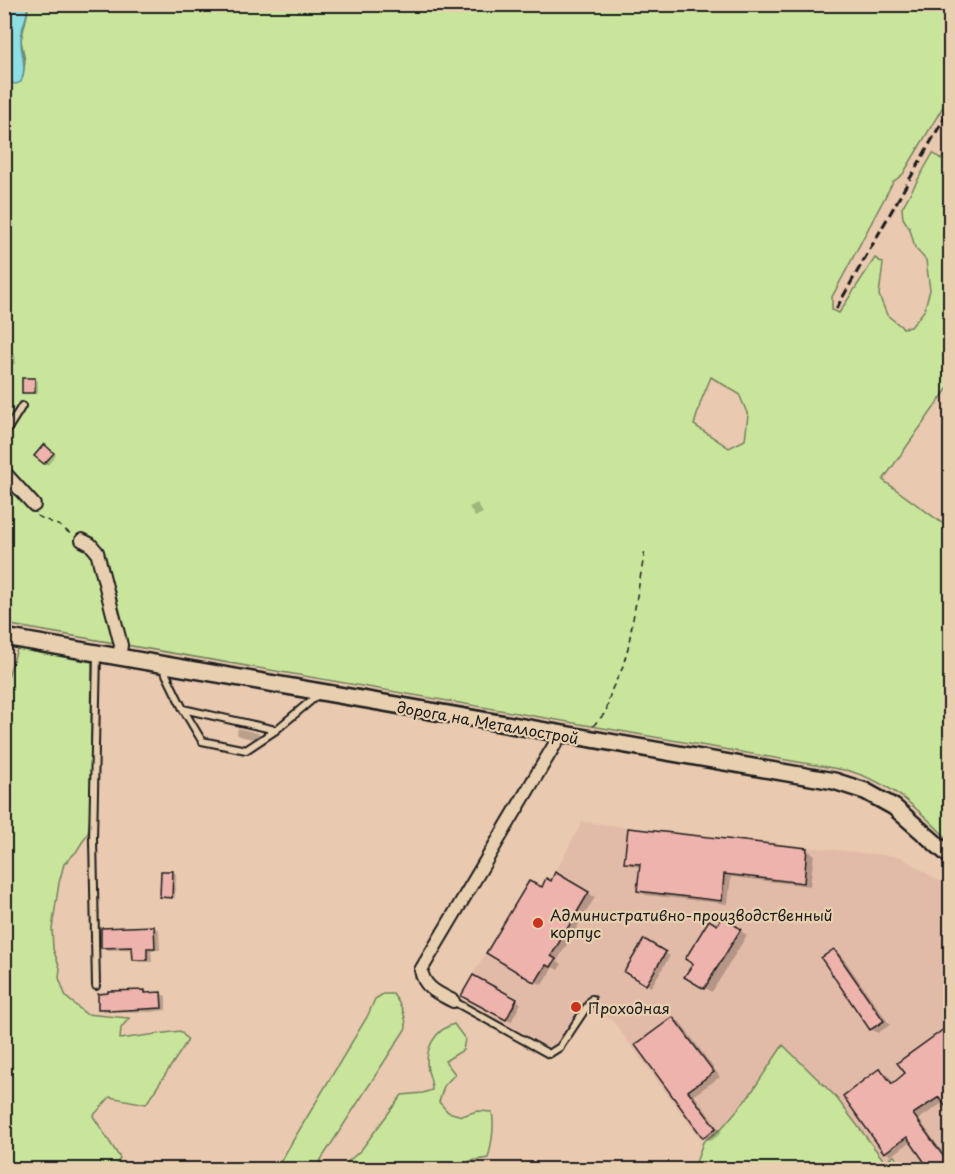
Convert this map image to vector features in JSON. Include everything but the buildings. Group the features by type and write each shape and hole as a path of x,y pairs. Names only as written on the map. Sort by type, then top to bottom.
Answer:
{"street":[{"path":"4,472 34,505"},
{"path":"82,540 98,552 121,645 119,658"},
{"name":"дорога на Металлострой","path":"4,637 834,781 865,791 894,807 951,856"},
{"path":"453,1001 431,989 423,979 421,970 561,734"}],"lane":[{"path":"4,435 22,406"},
{"path":"96,986 93,839 97,653"},
{"path":"162,665 183,709 202,741 246,750 276,730 322,692"},
{"path":"183,709 276,730"},
{"path":"453,1001 549,1054 560,1047 592,999"}],"path":[{"path":"34,505 35,515 60,526 82,540"},
{"path":"593,726 606,712 611,691 622,669 628,648 645,550"}],"shaded area":[{"path":"582,822 901,857 942,883 950,892 950,1169 906,1169 894,1156 886,1162 835,1096 783,1045 749,1096 721,1129 703,1142 611,1019 589,1011 552,1049 459,997 529,881 541,887 546,878 551,880"}],"green space":[{"path":"27,5 950,5 950,95 903,174 893,182 832,297 832,310 839,313 875,258 883,263 879,295 887,315 903,328 911,327 924,311 930,290 926,260 915,248 910,229 903,218 902,208 933,153 941,159 950,153 950,385 883,480 950,529 950,841 905,799 881,784 850,771 5,624 4,82 11,84 23,77 25,61 21,40 28,11","holes":["711,377 739,394 748,415 745,440 729,448 694,425"]},
{"path":"17,649 92,662 88,833 76,852 64,864 52,929 53,949 66,997 86,1014 129,1018 121,1028 120,1039 180,1031 188,1040 146,1104 110,1097 93,1116 120,1158 114,1169 5,1170 4,689"},
{"path":"383,994 393,994 396,998 404,1014 406,1028 315,1169 276,1169 367,1017 375,999"},
{"path":"454,1024 465,1039 463,1050 445,1061 455,1074 444,1086 439,1102 448,1112 462,1116 477,1111 492,1112 493,1135 488,1158 470,1161 466,1169 340,1169 361,1150 402,1095 432,1090 427,1063 429,1048 441,1031"},
{"path":"783,1045 835,1096 885,1162 894,1156 906,1169 696,1169 703,1142 721,1129 749,1096"}],"water":[{"path":"5,4 27,5 21,38 24,70 21,82 16,84 5,82"}],"railway":[{"path":"836,309 950,108"}],"place":[{"name":"Административно-производственный корпус","path":"538,923"},
{"name":"Проходная","path":"576,1007"}]}
